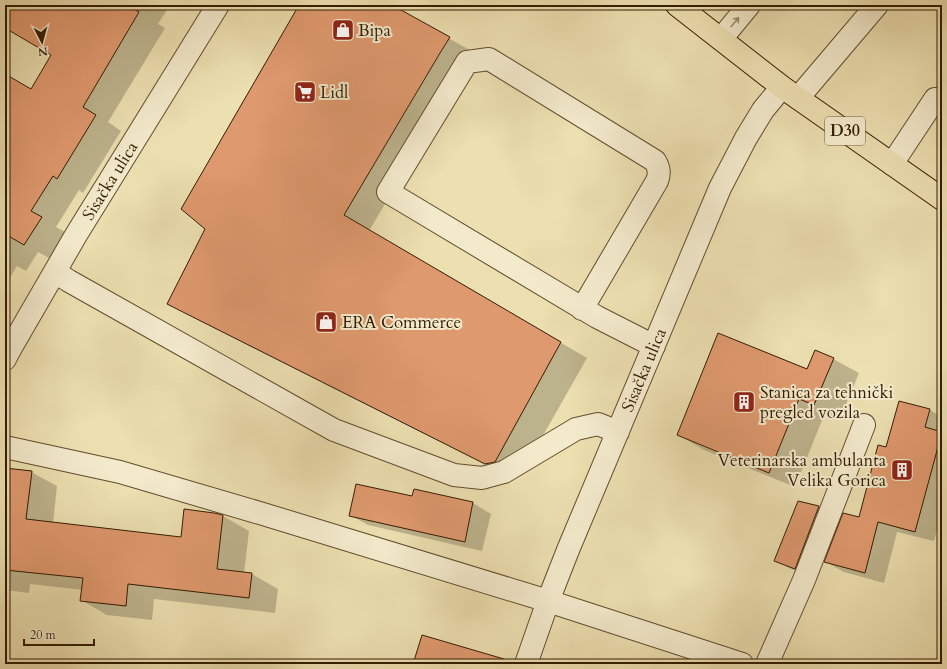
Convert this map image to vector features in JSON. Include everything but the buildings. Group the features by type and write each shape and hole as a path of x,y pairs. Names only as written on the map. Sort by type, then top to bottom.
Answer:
{"main road":[{"name":"D30","path":"677,5 790,92 942,199"}],"street":[{"name":"Sisačka ulica","path":"5,359 76,235 218,5"},
{"path":"721,39 749,5"},
{"name":"Sisačka ulica","path":"526,664 548,601 720,188 733,162 763,110 790,92 877,5"},
{"path":"582,308 657,181 659,176 659,167 655,161 489,59 468,62 388,192 597,317 654,346"},
{"path":"892,164 935,99 942,103"},
{"path":"55,272 334,430 454,475 482,478 504,472 576,429 598,424 618,432"},
{"path":"767,664 804,580 864,425"},
{"path":"5,447 120,472 278,518 548,601 742,664"}],"place":[{"name":"Bipa","path":"343,30"},
{"name":"Lidl","path":"305,92"},
{"name":"ERA Commerce","path":"326,322"},
{"name":"Stanica za tehnički pregled vozila","path":"744,402"},
{"name":"Veterinarska ambulanta Velika Gorica","path":"902,470"}]}
